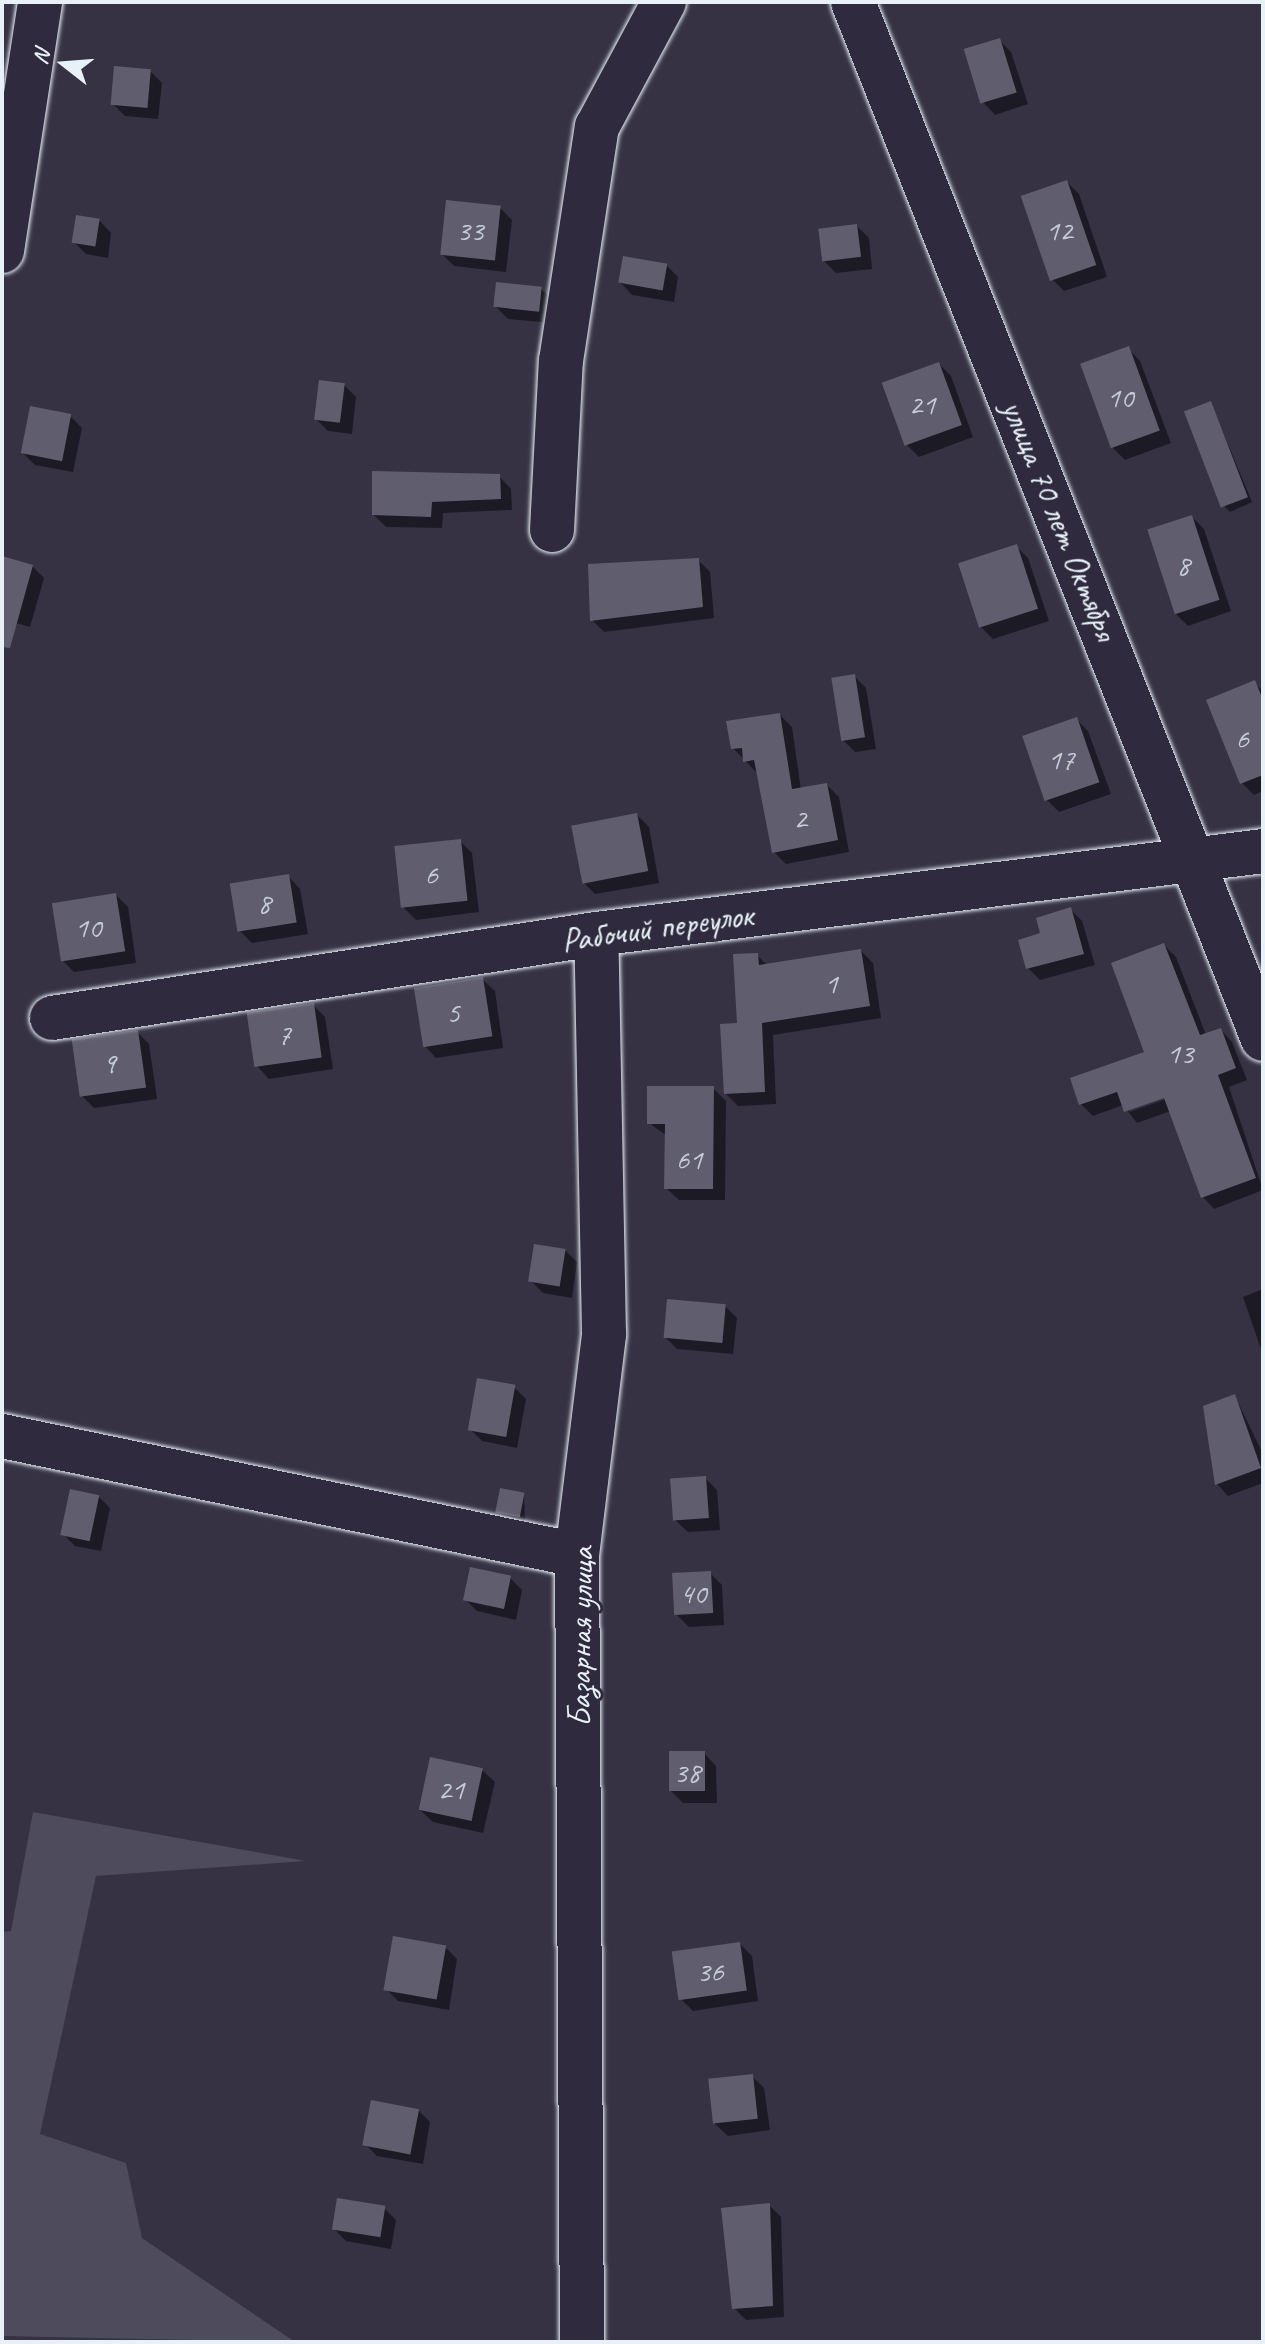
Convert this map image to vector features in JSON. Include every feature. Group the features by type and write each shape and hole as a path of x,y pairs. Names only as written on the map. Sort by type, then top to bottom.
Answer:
{"street":[{"path":"2,251 40,2"},
{"path":"552,530 561,361 597,127 664,2"},
{"name":"улица 70 лет Октября","path":"853,2 1193,855 1263,1039"},
{"name":"Рабочий переулок","path":"52,1018 596,934 1193,855 1263,851"},
{"name":"Базарная улица","path":"582,2342 577,1555 604,1334 596,934"},
{"path":"2,1436 577,1555"}],"shaded area":[{"path":"33,1812 306,1861 96,1876 40,2134 126,2163 142,2238 295,2342 2,2336 2,1932 11,1931"}],"building":[{"path":"1000,38 1017,93 980,104 964,49"},
{"path":"114,66 151,69 147,108 111,105"},
{"path":"1067,180 1096,265 1050,281 1021,196"},
{"path":"446,200 501,206 495,260 440,255"},
{"path":"76,215 100,219 95,246 72,243"},
{"path":"857,224 861,257 822,262 818,229"},
{"path":"623,256 667,264 663,290 618,283"},
{"path":"496,282 542,287 539,312 493,307"},
{"path":"1129,346 1160,431 1111,448 1080,364"},
{"path":"939,362 962,425 905,446 882,383"},
{"path":"319,380 345,383 340,423 314,420"},
{"path":"1211,401 1248,497 1221,508 1184,411"},
{"path":"30,406 71,414 62,461 21,453"},
{"path":"372,471 500,474 501,499 432,502 431,517 372,515"},
{"path":"1192,515 1220,600 1175,614 1147,530"},
{"path":"1017,544 1038,609 979,628 958,563"},
{"path":"2,556 33,565 10,648 2,647"},
{"path":"699,558 703,607 590,621 588,564"},
{"path":"855,674 865,737 841,741 831,678"},
{"path":"1255,680 1263,700 1263,775 1240,784 1206,700"},
{"path":"780,713 792,789 827,783 838,840 772,853 754,760 743,762 742,748 731,749 726,721"},
{"path":"1077,717 1099,782 1045,801 1022,736"},
{"path":"637,813 648,871 582,884 571,826"},
{"path":"461,839 467,901 401,908 394,846"},
{"path":"289,874 297,922 237,932 230,883"},
{"path":"116,893 125,951 61,961 52,903"},
{"path":"1071,907 1084,954 1026,969 1018,940 1040,933 1036,918"},
{"path":"1164,943 1200,1035 1221,1028 1236,1068 1218,1075 1256,1178 1201,1198 1164,1098 1124,1112 1117,1092 1079,1105 1070,1078 1144,1052 1111,963"},
{"path":"861,949 870,1006 762,1023 765,1092 724,1094 720,1024 737,1023 733,954 758,953 759,965"},
{"path":"483,977 492,1036 423,1047 414,988"},
{"path":"314,1003 322,1057 254,1067 247,1012"},
{"path":"138,1030 146,1087 80,1097 72,1039"},
{"path":"647,1086 714,1086 713,1189 664,1189 665,1124 647,1124"},
{"path":"534,1244 566,1249 560,1287 528,1282"},
{"path":"667,1299 726,1304 722,1343 664,1338"},
{"path":"477,1378 515,1385 506,1437 468,1430"},
{"path":"1235,1394 1261,1468 1215,1485 1203,1406"},
{"path":"706,1476 709,1518 673,1520 670,1479"},
{"path":"500,1488 525,1493 520,1517 495,1513"},
{"path":"70,1489 99,1495 90,1541 60,1535"},
{"path":"470,1567 511,1576 504,1609 463,1600"},
{"path":"711,1571 713,1613 674,1615 672,1573"},
{"path":"669,1751 705,1751 705,1791 669,1791"},
{"path":"430,1757 483,1768 472,1821 419,1810"},
{"path":"393,1936 446,1945 437,2000 383,1990"},
{"path":"740,1942 747,1991 678,2000 672,1952"},
{"path":"753,2074 758,2119 713,2123 708,2079"},
{"path":"371,2100 419,2109 410,2155 362,2145"},
{"path":"337,2198 385,2206 380,2237 332,2230"},
{"path":"770,2203 773,2306 732,2309 721,2208"}]}
